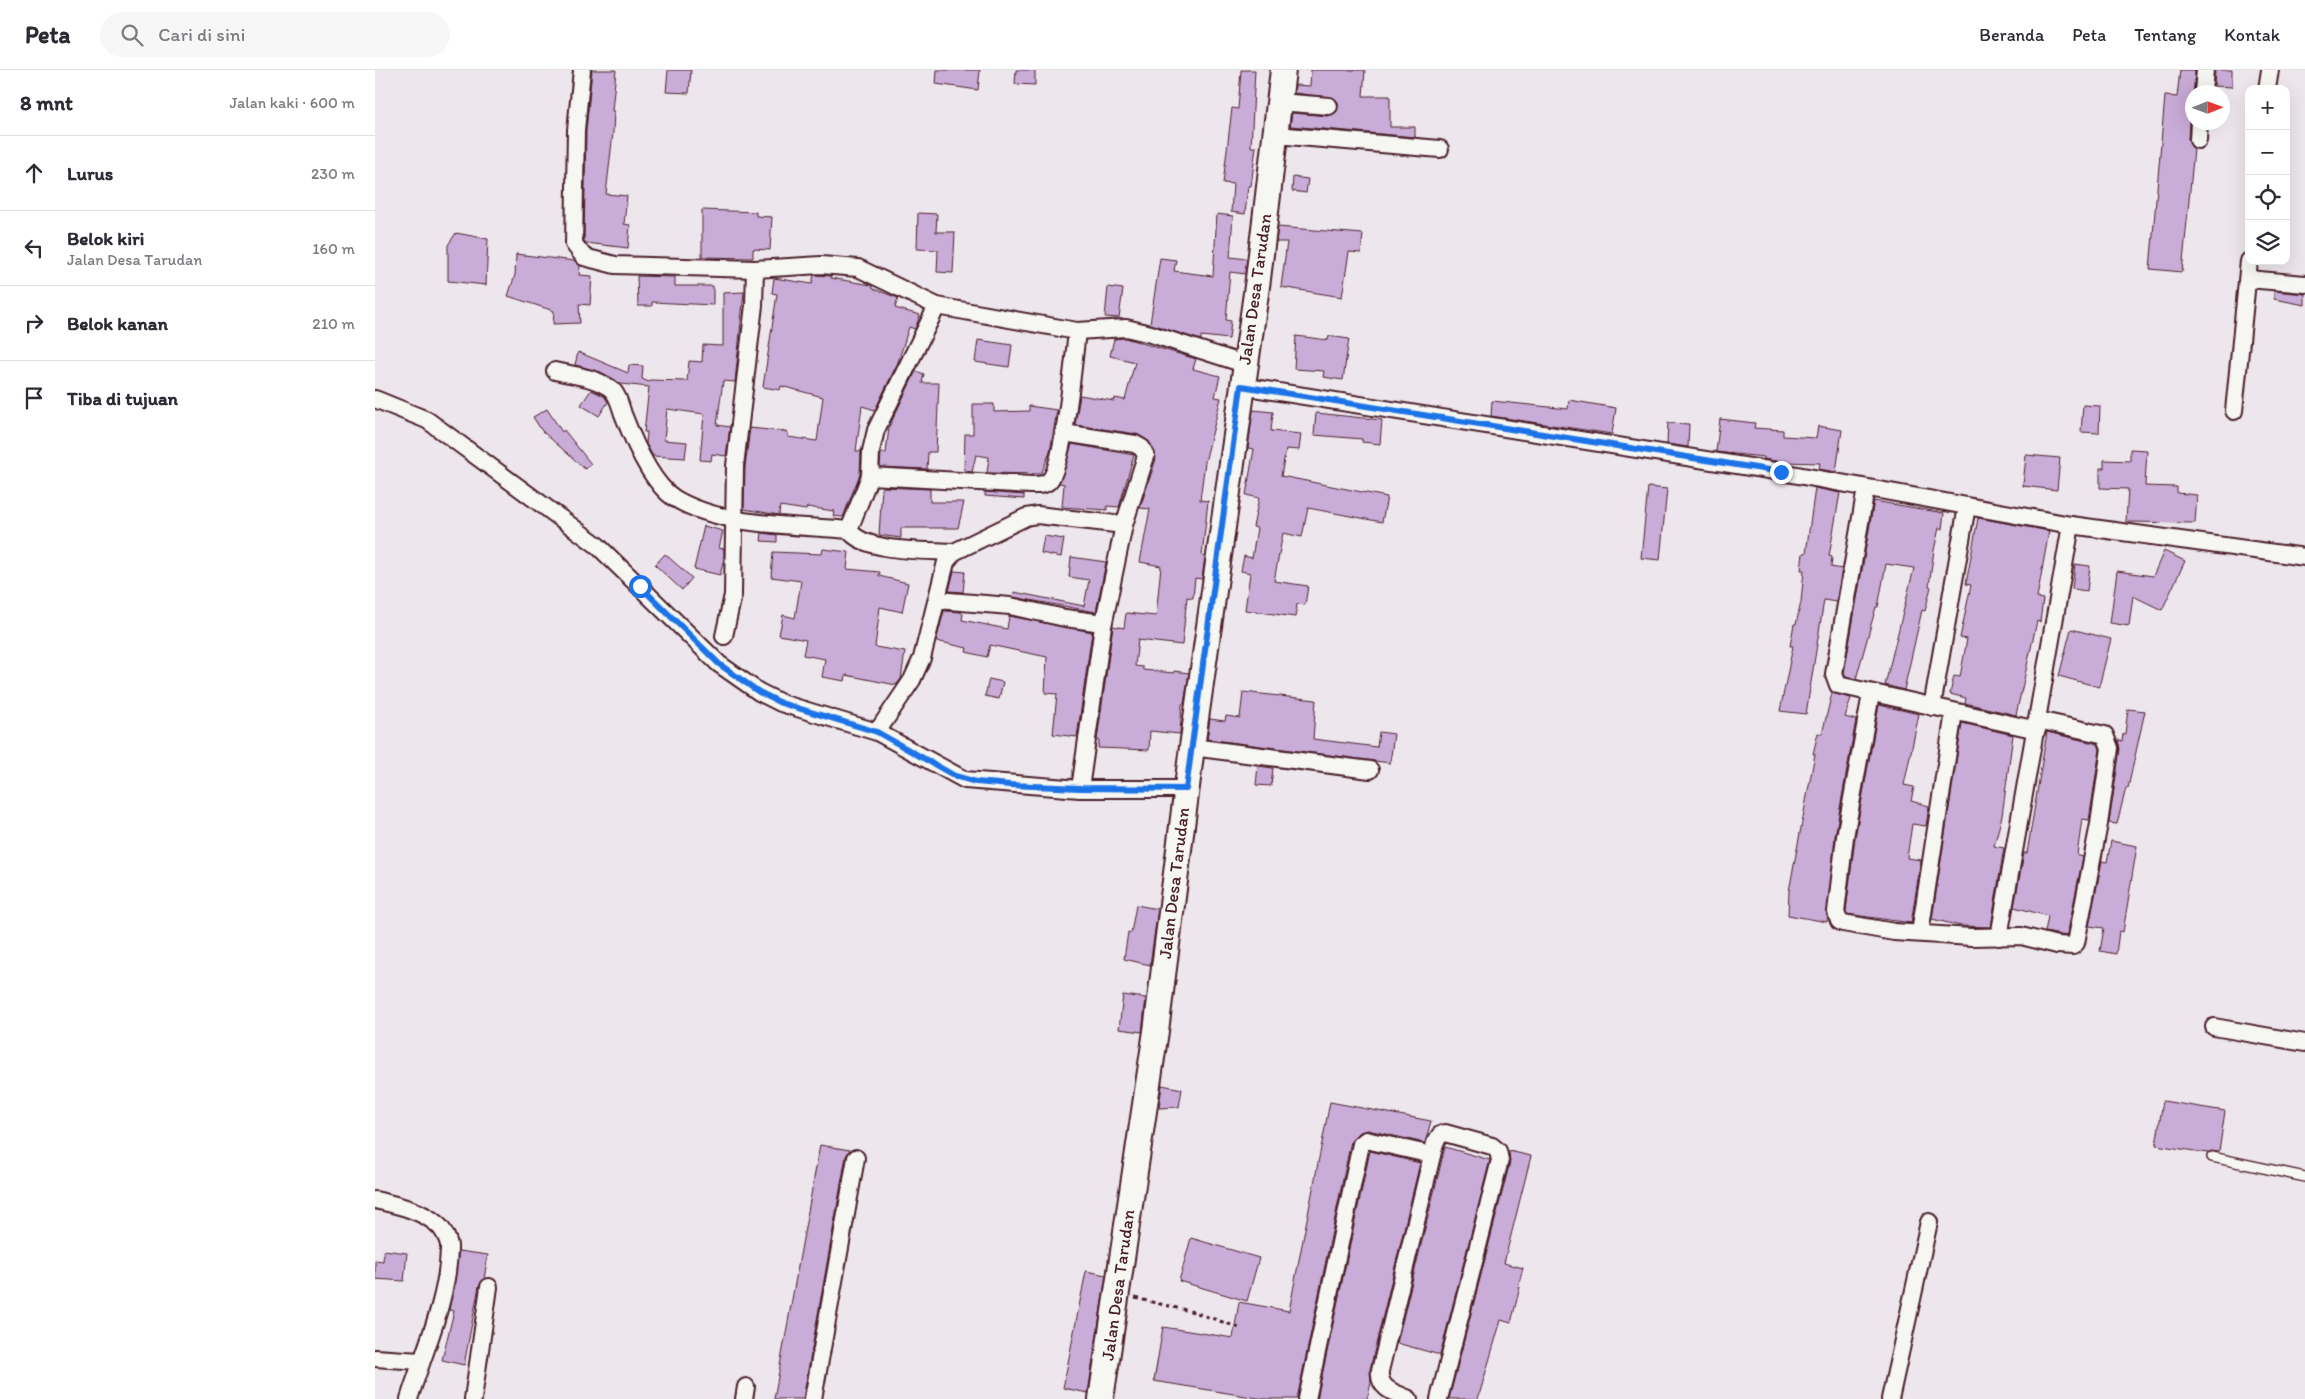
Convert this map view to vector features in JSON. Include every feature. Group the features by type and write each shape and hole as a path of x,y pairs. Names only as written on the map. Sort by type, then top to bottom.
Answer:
{"street":[{"path":"582,70 576,130 574,244 579,253 593,260 615,265 755,268 821,265 858,268 937,306 1077,331 1131,329 1243,375 2071,526 2305,557"},
{"name":"Jalan Desa Tarudan","path":"1101,1399 1156,1031 1186,789 1258,279 1283,70"},
{"path":"2204,85 2205,70"},
{"path":"2268,85 2270,70"},
{"path":"1279,102 1329,106"},
{"path":"2197,140 2198,130"},
{"path":"1276,135 1440,149"},
{"path":"2234,411 2249,265"},
{"path":"724,636 733,595 735,466 754,305 755,268"},
{"path":"2247,279 2305,284"},
{"path":"849,530 870,476 871,452 875,430 937,306"},
{"path":"870,476 1042,485 1049,481 1054,474 1064,433 1077,331"},
{"path":"555,371 587,378 611,388 619,400 647,465 659,485 674,498 733,519 849,530"},
{"path":"375,399 427,420 597,544 719,664 759,692 781,703 877,732 965,780 1081,781 1186,789"},
{"path":"1064,433 1135,444 1145,451 1146,456 1124,525 1103,623 1081,781"},
{"path":"1866,488 1834,674 1837,685 1954,712 2105,735 2110,748 2083,917 2077,941 2073,946 2057,945 2021,936 1999,938 1893,932 1843,923 1836,912 1845,836 1871,694"},
{"path":"1932,707 1967,506"},
{"path":"849,530 853,537 891,549 954,552 1026,517 1037,514 1124,525"},
{"path":"1999,938 2071,526"},
{"path":"877,732 911,680 922,658 944,567 954,552"},
{"path":"937,600 1010,606 1065,618 1103,623"},
{"path":"1920,933 1954,712"},
{"path":"1192,747 1370,770"},
{"path":"2214,1027 2305,1043"},
{"path":"1409,1399 1384,1386 1380,1378 1432,1156 1437,1138 1445,1133 1492,1146 1498,1150 1500,1160 1439,1399"},
{"path":"1307,1399 1361,1144 1366,1140 1432,1156"},
{"path":"813,1399 856,1158"},
{"path":"375,1200 416,1212 431,1219 440,1226 450,1246 441,1300 409,1399"},
{"path":"1890,1399 1929,1222"},
{"path":"473,1399 489,1286"},
{"path":"375,1358 420,1361"}],"lane":[{"path":"2212,1158 2305,1177"}],"path":[{"path":"1117,1294 1194,1312 1240,1328"}],"building":[{"path":"592,70 616,70 612,111 614,111 613,133 606,194 627,196 624,224 630,225 628,248 586,243 584,241 586,131"},
{"path":"668,70 691,70 689,93 666,92"},
{"path":"937,70 980,70 978,90 936,84"},
{"path":"1016,70 1035,70 1035,85 1015,84"},
{"path":"1241,70 1255,70 1251,147 1256,147 1251,186 1248,186 1245,214 1231,212 1233,184 1223,183 1232,108 1238,109"},
{"path":"1311,70 1365,70 1363,96 1390,96 1390,127 1415,127 1415,137 1290,126 1292,113 1328,116 1337,111 1338,102 1334,98 1294,93 1295,85 1310,86"},
{"path":"2180,70 2195,70 2194,85 2185,85 2185,130 2188,130 2188,139 2194,149 2182,272 2150,269 2165,96 2177,97"},
{"path":"2215,70 2232,70 2232,87 2230,85 2214,85"},
{"path":"1293,177 1308,179 1306,193 1292,191"},
{"path":"702,210 756,212 756,216 772,217 770,250 753,249 753,258 702,257"},
{"path":"918,213 937,214 936,232 955,232 953,273 937,272 938,250 917,249"},
{"path":"1217,214 1233,216 1230,257 1247,259 1245,274 1230,272 1226,320 1231,321 1229,339 1201,336 1201,340 1150,324 1160,258 1176,260 1174,271 1213,276"},
{"path":"1278,227 1363,234 1361,253 1349,252 1342,297 1281,287 1287,242 1276,242"},
{"path":"456,233 488,239 486,285 448,281 448,245"},
{"path":"516,254 575,261 580,266 579,275 592,276 590,305 579,304 580,323 553,324 554,311 508,296 515,275"},
{"path":"814,275 831,276 831,278 871,285 874,289 898,298 895,308 920,315 915,329 909,327 898,362 875,410 862,406 856,451 861,451 860,474 843,517 833,516 834,511 807,507 806,510 780,506 779,515 744,509 745,467 750,428 788,432 788,437 817,441 823,397 781,386 780,390 763,387 777,294 772,293 774,278 812,284"},
{"path":"637,276 675,277 675,286 713,286 713,305 652,302 652,306 638,306"},
{"path":"1108,287 1123,289 1119,318 1105,317"},
{"path":"2274,291 2305,294 2305,305 2274,299"},
{"path":"744,292 735,382 723,381 717,425 730,427 726,456 712,454 711,461 700,460 704,414 667,409 664,440 687,442 685,458 653,456 646,444 647,432 644,432 649,387 621,384 601,372 575,365 578,352 628,373 629,365 643,366 642,379 649,382 649,380 687,381 689,361 702,362 703,345 723,346 723,293"},
{"path":"1296,336 1328,340 1329,336 1349,339 1343,380 1323,377 1324,371 1294,369"},
{"path":"1125,338 1196,359 1193,369 1220,376 1215,397 1221,398 1205,462 1200,500 1208,501 1202,556 1205,557 1202,579 1195,578 1193,598 1187,597 1182,645 1138,640 1135,666 1143,667 1143,670 1189,673 1184,704 1182,704 1180,734 1150,731 1149,750 1098,748 1099,740 1097,740 1113,626 1124,628 1126,613 1156,616 1161,566 1140,562 1150,509 1140,508 1156,459 1155,452 1147,440 1137,434 1075,425 1080,395 1114,401 1115,398 1125,400 1135,362 1110,356 1114,339"},
{"path":"978,340 1012,345 1009,367 975,362"},
{"path":"916,371 924,374 922,383 939,383 936,452 928,452 927,469 880,467 881,453 886,453 889,427"},
{"path":"591,390 604,396 608,402 599,416 581,405"},
{"path":"1569,400 1616,408 1612,434 1491,416 1492,401 1568,409"},
{"path":"973,404 994,404 994,412 1029,411 1029,406 1057,410 1050,452 1041,474 987,473 989,457 976,455 972,472 964,471 965,434 973,434"},
{"path":"2083,405 2100,406 2099,433 2081,432"},
{"path":"547,409 562,432 564,430 591,464 585,469 542,431 533,417"},
{"path":"1253,410 1273,412 1271,431 1301,434 1299,450 1286,449 1281,476 1387,497 1382,522 1308,508 1302,537 1283,533 1274,581 1308,586 1305,605 1297,604 1295,617 1245,610 1250,573 1241,571 1244,556 1252,558 1257,528 1253,527 1259,498 1246,495 1254,449 1248,448"},
{"path":"1316,413 1382,420 1380,444 1362,442 1362,439 1314,435"},
{"path":"1720,419 1755,423 1754,428 1783,430 1783,436 1816,438 1818,426 1842,430 1836,472 1819,469 1820,463 1782,462 1764,459 1764,457 1716,452"},
{"path":"1668,423 1689,424 1688,447 1667,444"},
{"path":"1072,444 1134,455 1119,507 1107,506 1107,510 1062,507 1064,484 1059,483"},
{"path":"2130,449 2147,450 2145,486 2177,487 2177,493 2197,495 2195,523 2126,522 2128,489 2100,488 2100,468 2104,468 2104,460 2130,461"},
{"path":"2026,455 2060,458 2057,490 2023,486"},
{"path":"882,487 930,489 930,502 964,502 958,528 901,528 901,538 879,535"},
{"path":"1648,487 1667,489 1660,560 1641,558"},
{"path":"1815,488 1840,493 1829,556 1832,557 1831,567 1842,569 1836,602 1824,600 1806,714 1780,711 1793,646 1790,646 1794,624 1796,624 1801,602 1804,570 1801,570 1803,553 1806,553"},
{"path":"985,492 1024,495 1024,499 985,496"},
{"path":"1874,501 1944,513 1942,529 1939,528 1934,550 1929,586 1931,587 1925,611 1922,610 1904,690 1885,685 1914,568 1886,564 1878,607 1876,607 1856,679 1846,676 1844,673"},
{"path":"1978,518 2049,531 2037,598 2043,599 2040,622 2037,621 2016,715 1965,703 1966,698 1950,694 1954,676 1960,677 1967,639 1960,638 1971,585 1966,584"},
{"path":"704,526 723,531 719,548 724,549 724,560 720,575 694,569"},
{"path":"762,533 777,535 777,542 761,541"},
{"path":"1044,536 1064,539 1061,557 1041,553"},
{"path":"823,549 849,552 847,569 880,572 879,576 908,583 902,612 880,607 875,647 905,652 901,679 896,685 846,675 845,681 822,677 825,659 803,655 806,640 779,635 783,615 795,618 801,581 771,577 773,552 822,554"},
{"path":"2164,551 2185,561 2162,610 2133,596 2129,626 2110,623 2117,571 2153,576"},
{"path":"665,554 692,578 682,590 655,565"},
{"path":"1071,557 1106,562 1096,612 1013,597 1014,592 1084,606 1089,580 1069,577"},
{"path":"2075,564 2090,566 2087,591 2072,589"},
{"path":"954,571 965,572 963,592 949,591"},
{"path":"944,611 960,612 963,614 962,620 1007,629 1009,616 1092,632 1077,737 1053,734 1057,694 1045,693 1047,657 990,645 987,657 966,652 967,648 936,641"},
{"path":"2071,629 2111,639 2099,687 2059,676"},
{"path":"989,679 1003,682 999,699 985,696"},
{"path":"1243,692 1316,700 1313,739 1377,747 1379,732 1394,734 1390,763 1207,739 1210,719 1225,721 1226,716 1240,718"},
{"path":"1832,693 1851,698 1845,717 1856,720 1835,836 1827,922 1788,915 1789,891 1815,754 1813,754 1818,733 1822,734"},
{"path":"1879,705 1919,714 1904,785 1914,787 1911,801 1929,806 1926,826 1912,824 1907,858 1921,860 1911,923 1847,914 1846,911 1855,838"},
{"path":"2128,709 2145,711 2128,788 2126,788 2117,824 2109,823 2120,749 2118,740 2122,741 2123,734 2125,734"},
{"path":"1962,723 2013,735 2002,816 1994,846 2004,848 1991,927 1961,926 1932,919"},
{"path":"2047,732 2098,744 2100,749 2089,820 2082,819 2077,855 2083,857 2067,936 2045,932 2048,916 2014,907 2024,853 2027,853"},
{"path":"1258,766 1273,768 1271,786 1256,785"},
{"path":"2111,841 2137,846 2123,932 2119,931 2116,954 2100,951 2104,928 2089,926 2102,861 2107,862"},
{"path":"1136,905 1158,909 1150,965 1124,959 1128,932 1131,933"},
{"path":"1123,995 1146,998 1142,1032 1119,1029"},
{"path":"1162,1085 1182,1089 1179,1107 1159,1108"},
{"path":"2163,1101 2225,1111 2219,1152 2211,1151 2207,1153 2156,1145"},
{"path":"1330,1102 1431,1121 1425,1143 1368,1130 1360,1132 1351,1141 1297,1399 1264,1399 1154,1381 1163,1327 1233,1338 1239,1302 1289,1311"},
{"path":"820,1145 850,1150 846,1156 803,1399 774,1399"},
{"path":"1445,1147 1490,1160 1440,1355 1397,1343"},
{"path":"1370,1151 1420,1163 1370,1369 1371,1383 1367,1399 1317,1399"},
{"path":"1509,1151 1531,1156 1504,1263 1523,1268 1518,1287 1520,1287 1511,1323 1501,1320 1478,1399 1449,1399 1510,1162"},
{"path":"1191,1238 1259,1258 1247,1301 1179,1281"},
{"path":"384,1250 407,1253 404,1281 375,1279 375,1260 383,1261"},
{"path":"459,1251 488,1255 484,1279 479,1286 464,1365 442,1360 454,1311 449,1310"},
{"path":"1086,1271 1106,1275 1088,1393 1063,1388"}],"route":[{"path":"640,586 719,664 759,692 781,703 813,711 877,732 965,780 1010,785 1080,788 1186,789 1241,386 1781,472"}]}
